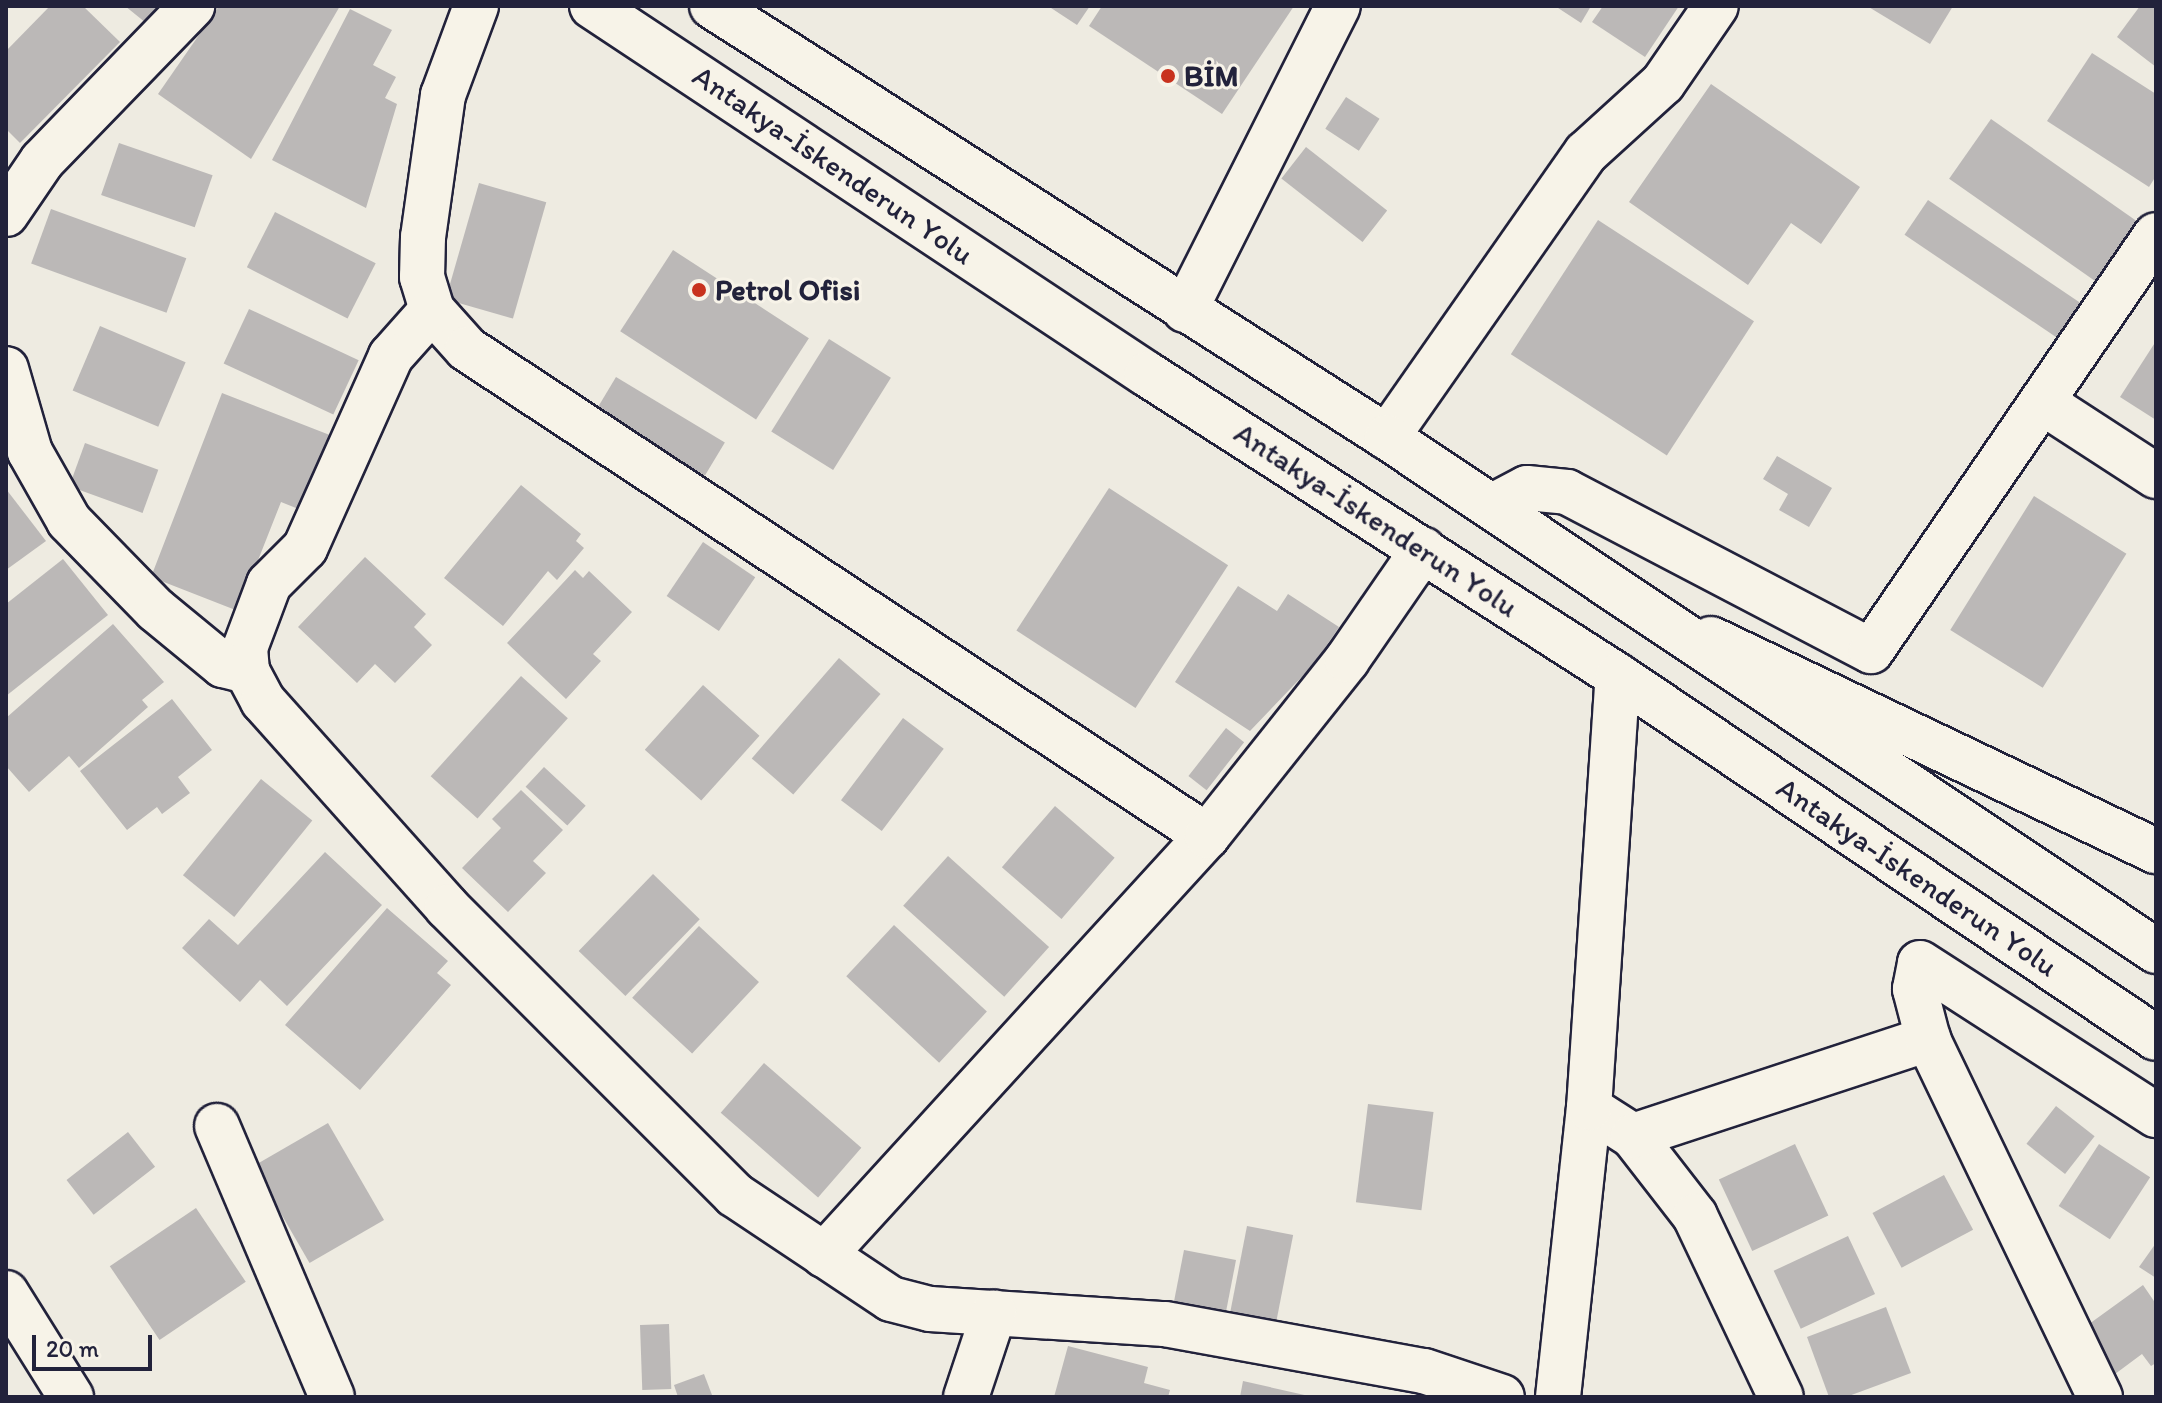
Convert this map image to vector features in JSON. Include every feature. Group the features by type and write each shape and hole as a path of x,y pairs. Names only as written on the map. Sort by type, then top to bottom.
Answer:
{"main road":[{"path":"6,214 42,161 192,6"},
{"path":"476,6 458,46 432,145 422,277 432,310 467,349 567,417 1207,836"},
{"name":"Antakya-İskenderun Yolu","path":"592,6 1618,676 2156,1038"},
{"path":"712,6 1493,506 2156,951"},
{"path":"1185,310 1338,6"},
{"path":"1387,437 1586,153 1663,83 1716,6"},
{"path":"1493,506 1527,488 1567,492 1871,651 2156,235"},
{"path":"432,310 391,356 305,548 269,584 246,636 247,671 289,732 458,918 735,1195 891,1299 994,1313 1165,1324 1424,1371 1502,1397"},
{"path":"6,369 30,452 69,521 166,618 223,665 247,671"},
{"path":"2042,402 2156,476"},
{"path":"824,1255 1207,836 1347,660 1423,550"},
{"path":"1654,614 1857,704 2156,851"},
{"path":"1558,1397 1589,1108 1618,676"},
{"path":"2100,1397 1928,1039 1915,989 1920,963 2156,1115"},
{"path":"1633,1136 1928,1039"},
{"path":"1589,1108 1633,1136 1695,1216 1781,1397"},
{"path":"217,1126 332,1397"},
{"path":"6,1293 71,1397"},
{"path":"966,1397 994,1313"}],"building":[{"path":"50,6 83,6 120,42 20,143 6,129 6,51"},
{"path":"125,6 168,6 151,27"},
{"path":"219,6 340,6 251,159 158,94"},
{"path":"1048,6 1090,6 1077,25"},
{"path":"1102,6 1294,6 1222,114 1089,26"},
{"path":"1555,6 1591,6 1581,23"},
{"path":"1603,6 1679,6 1645,57 1592,22"},
{"path":"1867,6 1953,6 1930,44"},
{"path":"2140,6 2156,6 2156,67 2117,37"},
{"path":"350,9 392,30 373,65 396,77 385,98 397,104 366,208 272,160"},
{"path":"2092,53 2156,94 2156,176 2149,187 2047,121"},
{"path":"1711,84 1860,187 1821,244 1791,223 1748,285 1629,202"},
{"path":"1346,97 1380,119 1359,151 1325,129"},
{"path":"1991,119 2138,222 2096,281 1949,179"},
{"path":"119,143 213,175 195,227 101,195"},
{"path":"1306,147 1387,210 1363,242 1281,179"},
{"path":"479,183 546,202 513,319 446,299"},
{"path":"1928,200 2081,303 2057,338 1905,235"},
{"path":"51,209 186,258 166,313 31,264"},
{"path":"275,212 376,263 348,319 247,267"},
{"path":"1598,220 1754,321 1667,455 1511,354"},
{"path":"673,250 809,338 756,420 620,331"},
{"path":"249,309 359,360 333,415 224,363"},
{"path":"100,326 186,362 158,427 73,390"},
{"path":"829,339 891,378 833,470 771,431"},
{"path":"2156,341 2156,420 2120,397"},
{"path":"616,377 725,442 705,476 596,410"},
{"path":"222,393 340,439 311,514 281,502 238,611 151,577"},
{"path":"85,443 158,470 143,513 69,486"},
{"path":"1777,456 1832,488 1809,527 1779,510 1788,494 1763,479"},
{"path":"521,485 581,534 576,541 584,548 557,580 548,571 503,626 444,578"},
{"path":"1109,488 1228,565 1136,708 1016,631"},
{"path":"6,489 46,541 6,570"},
{"path":"2034,496 2126,554 2043,688 1950,630"},
{"path":"703,542 755,577 719,631 667,596"},
{"path":"365,557 426,614 414,627 432,645 395,683 375,664 357,683 298,627"},
{"path":"63,559 108,615 6,696 6,604"},
{"path":"575,570 583,578 589,571 632,612 593,654 601,661 566,699 507,643"},
{"path":"1238,586 1277,611 1288,594 1339,627 1315,663 1250,731 1175,682"},
{"path":"113,624 164,682 142,700 148,707 79,768 69,756 29,792 6,766 6,718"},
{"path":"839,658 881,694 793,794 752,758"},
{"path":"521,676 568,718 477,818 431,776"},
{"path":"703,685 759,736 701,801 645,750"},
{"path":"172,699 212,750 178,777 190,793 162,814 157,807 127,830 80,771"},
{"path":"903,718 944,749 882,831 841,800"},
{"path":"1226,728 1244,742 1207,790 1188,776"},
{"path":"544,767 586,806 567,826 526,787"},
{"path":"261,779 312,821 234,917 183,875"},
{"path":"521,790 563,830 533,861 546,873 508,912 462,868 501,828 492,819"},
{"path":"1055,806 1115,858 1061,919 1002,867"},
{"path":"325,852 382,905 287,1006 260,980 240,1002 182,948 209,919 238,945"},
{"path":"948,856 1049,947 1004,997 903,906"},
{"path":"653,874 700,919 625,996 579,951"},
{"path":"387,908 448,961 437,973 451,985 360,1090 285,1025"},
{"path":"894,925 987,1012 939,1063 846,976"},
{"path":"699,926 759,982 692,1054 632,998"},
{"path":"764,1063 861,1148 818,1197 721,1113"},
{"path":"1368,1104 1434,1112 1421,1210 1356,1202"},
{"path":"2056,1106 2095,1136 2065,1174 2026,1144"},
{"path":"328,1123 384,1220 310,1263 254,1166"},
{"path":"128,1132 155,1167 94,1215 67,1180"},
{"path":"1795,1144 1828,1216 1752,1251 1719,1179"},
{"path":"2099,1144 2150,1177 2110,1239 2059,1206"},
{"path":"1944,1175 1973,1230 1902,1268 1872,1213"},
{"path":"196,1208 246,1282 160,1340 110,1266"},
{"path":"1247,1226 1293,1235 1275,1326 1229,1317"},
{"path":"1848,1236 1875,1294 1801,1329 1774,1271"},
{"path":"2156,1243 2156,1278 2139,1267"},
{"path":"1184,1250 1236,1260 1225,1318 1173,1308"},
{"path":"2143,1285 2156,1304 2156,1363 2151,1366 2142,1354 2111,1377 2078,1332"},
{"path":"1886,1307 1911,1373 1846,1397 1829,1397 1807,1337"},
{"path":"669,1324 671,1389 642,1390 640,1325"},
{"path":"1068,1346 1148,1367 1144,1383 1170,1390 1168,1397 1054,1397"},
{"path":"704,1374 712,1395 678,1397 674,1385"},
{"path":"1243,1381 1309,1396 1309,1397 1240,1397"}],"place":[{"name":"BİM","path":"1168,76"},
{"name":"Petrol Ofisi","path":"699,290"}]}
